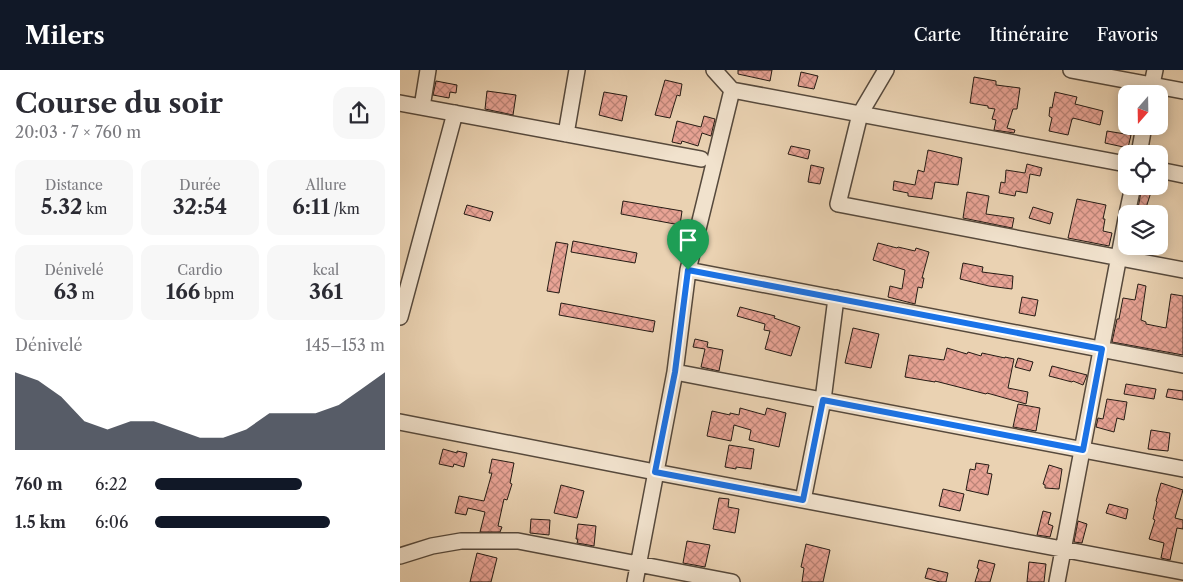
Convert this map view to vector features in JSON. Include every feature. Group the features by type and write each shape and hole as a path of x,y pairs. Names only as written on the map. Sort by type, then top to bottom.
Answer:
{"street":[{"path":"422,107 428,70"},
{"path":"566,134 577,70"},
{"path":"714,70 732,90 1118,162"},
{"path":"886,70 860,114 838,204 1183,270"},
{"path":"1071,70 1131,85"},
{"path":"1152,85 1154,70"},
{"path":"635,582 675,372 688,270 732,90"},
{"path":"1168,91 1183,91"},
{"path":"400,103 701,159"},
{"path":"400,316 455,113"},
{"path":"1168,172 1183,175"},
{"path":"1057,582 1120,255"},
{"path":"688,270 1183,365"},
{"path":"803,500 823,400 836,298"},
{"path":"675,372 1183,469"},
{"path":"400,422 1183,572"},
{"path":"400,556 432,546 461,542 518,541 732,582"}],"building":[{"path":"738,70 772,70 770,81 738,74"},
{"path":"801,72 818,76 814,89 798,86"},
{"path":"974,77 996,81 996,85 1020,88 1017,109 1013,109 1007,128 1015,130 1014,133 994,130 996,120 992,119 995,109 970,103"},
{"path":"665,80 682,84 680,96 677,95 670,118 655,115"},
{"path":"436,81 457,85 456,93 450,92 449,98 433,95"},
{"path":"487,91 516,95 513,115 485,109"},
{"path":"604,92 627,96 622,121 599,115"},
{"path":"1055,92 1077,97 1075,104 1103,111 1100,125 1073,118 1068,135 1049,131 1052,118 1049,116 1050,107 1052,108"},
{"path":"704,116 715,119 711,136 702,133 698,146 682,141 681,144 672,142 677,121 701,127"},
{"path":"1107,131 1118,133 1118,135 1131,135 1129,145 1118,146 1105,143"},
{"path":"791,146 810,150 808,159 788,154"},
{"path":"928,150 962,158 958,185 935,182 932,199 908,196 908,193 893,190 894,181 915,185 918,170 924,172"},
{"path":"1027,164 1042,168 1040,176 1030,174 1027,193 1016,191 1015,196 999,193 1001,182 1005,183 1006,170 1025,173"},
{"path":"811,165 824,168 820,184 808,182"},
{"path":"967,192 989,196 986,214 1014,218 1012,228 963,218"},
{"path":"1140,195 1150,195 1147,205 1139,205"},
{"path":"1077,199 1106,205 1103,231 1112,233 1109,246 1068,238"},
{"path":"623,201 682,211 680,225 621,214"},
{"path":"467,205 493,212 490,221 464,214"},
{"path":"1033,207 1053,213 1050,224 1029,218"},
{"path":"573,241 637,253 635,263 571,252"},
{"path":"556,242 568,244 559,293 547,291"},
{"path":"878,243 915,251 916,248 929,252 922,278 924,278 922,288 918,287 915,304 888,297 890,286 902,289 905,270 873,260"},
{"path":"963,263 983,267 982,272 1013,276 1012,289 960,279"},
{"path":"1138,284 1146,286 1141,320 1146,322 1146,324 1166,328 1171,294 1183,296 1183,355 1112,342 1123,298 1135,300"},
{"path":"1022,297 1038,300 1035,316 1019,313"},
{"path":"561,303 655,321 653,332 559,315"},
{"path":"740,307 775,316 774,318 800,327 791,356 765,349 770,331 764,330 765,324 737,316"},
{"path":"853,328 879,334 871,368 845,363"},
{"path":"695,339 708,342 707,347 723,350 719,371 701,367 705,349 693,347"},
{"path":"947,348 967,354 968,352 981,356 982,353 1014,359 1008,388 1028,392 1026,404 935,381 905,377 909,355 944,360"},
{"path":"1018,358 1033,362 1030,371 1015,367"},
{"path":"1052,366 1087,375 1083,385 1049,376"},
{"path":"1126,384 1156,389 1154,399 1124,394"},
{"path":"1168,389 1183,391 1183,400 1166,397"},
{"path":"1107,399 1127,402 1124,420 1117,418 1114,432 1096,427 1098,418 1103,419"},
{"path":"1018,404 1040,408 1036,431 1013,427"},
{"path":"740,408 765,415 767,408 786,413 779,447 749,440 751,430 734,425 731,441 707,436 712,411 739,415"},
{"path":"1151,430 1170,433 1168,451 1148,449"},
{"path":"729,445 754,449 751,469 725,467"},
{"path":"443,449 457,453 457,451 467,453 464,467 454,464 453,467 439,464"},
{"path":"492,459 514,463 510,483 512,484 507,500 504,499 498,526 502,527 500,532 480,532 485,512 468,508 466,515 455,513 459,496 484,501 492,473 489,473"},
{"path":"976,463 989,465 987,473 992,474 988,495 966,490 970,469 975,470"},
{"path":"1049,465 1062,469 1059,489 1045,488 1043,484"},
{"path":"1161,483 1183,490 1175,518 1183,520 1183,529 1177,528 1170,560 1161,558 1164,543 1149,539 1155,520 1153,519"},
{"path":"561,485 584,491 577,518 554,513"},
{"path":"943,489 964,494 960,511 939,506"},
{"path":"719,498 729,499 728,507 739,509 735,533 713,529"},
{"path":"1109,504 1128,509 1126,519 1106,513"},
{"path":"1043,511 1051,513 1048,524 1053,526 1050,537 1037,535"},
{"path":"531,519 550,520 549,535 530,533"},
{"path":"1078,521 1087,524 1082,543 1074,542"},
{"path":"578,524 596,526 594,546 577,543"},
{"path":"687,541 710,545 705,567 683,563"},
{"path":"806,544 830,550 823,582 802,582 804,568 801,567"},
{"path":"477,553 497,558 491,582 470,582"},
{"path":"979,560 995,564 990,582 975,582 979,569 977,568"},
{"path":"1029,562 1046,564 1044,582 1027,582"},
{"path":"928,568 948,573 946,582 925,578"}],"route":[{"path":"688,270 1102,349 1083,450 823,400 803,500 655,472 675,372 688,270"}]}
